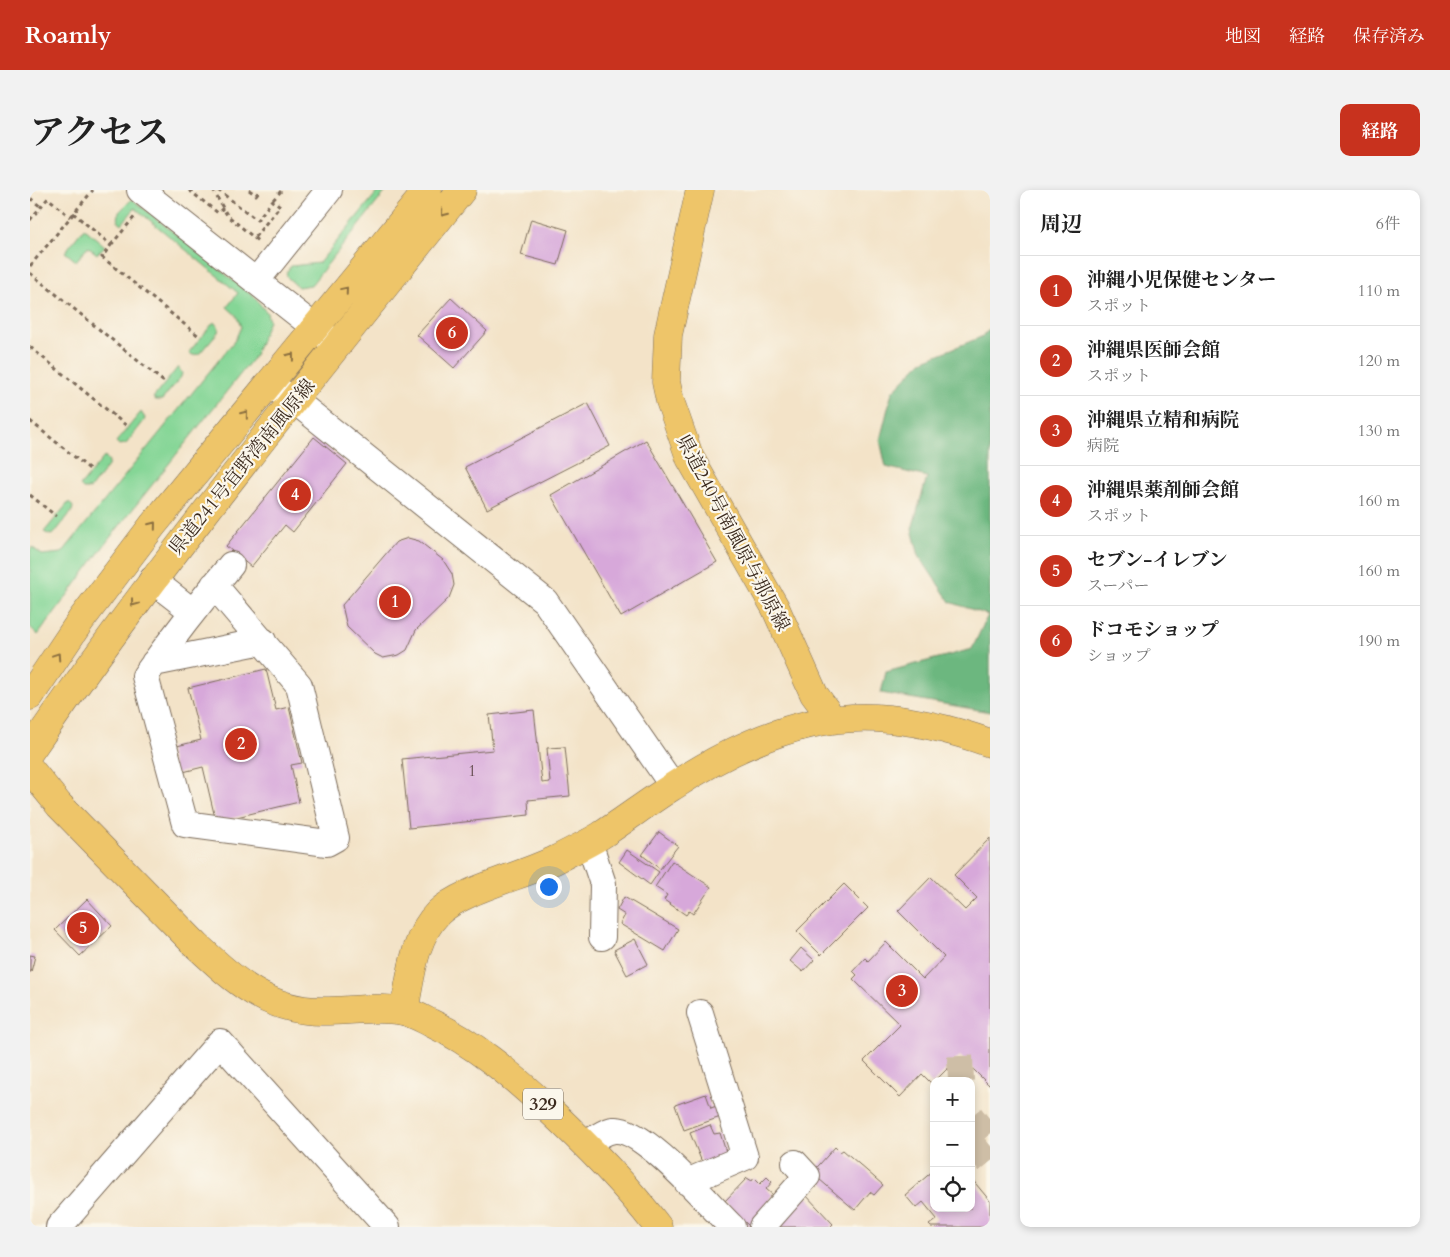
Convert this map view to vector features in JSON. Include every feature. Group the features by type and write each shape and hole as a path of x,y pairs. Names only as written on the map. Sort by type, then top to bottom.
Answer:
{"main road":[{"name":"県道241号宜野湾南風原線","path":"30,696 81,620 129,556 314,327 428,190"},
{"name":"県道241号宜野湾南風原線","path":"30,751 152,580 462,190"},
{"name":"県道240号南風原与那原線","path":"700,190 668,335 666,374 670,402 690,458 775,606 814,694 833,720"},
{"path":"404,1011 415,957 422,935 439,911 466,895 541,867 589,842 673,786 739,749 794,728 833,720 874,718 903,720 938,727 990,743"},
{"name":"329","path":"30,769 59,805 236,982 277,1003 320,1011 404,1011 449,1031 476,1048 518,1082 587,1145 637,1199 658,1227"}],"street":[{"path":"140,190 338,345"},
{"path":"256,281 329,190"},
{"path":"269,384 295,401 545,601 673,786"},
{"path":"214,584 263,640 298,685 336,838 327,843 185,824 145,676 192,612 214,584 231,565"},
{"path":"152,580 192,612"},
{"path":"154,663 263,640"},
{"path":"589,842 603,884 602,937"},
{"path":"687,1182 745,1157 700,1012"},
{"path":"59,1227 220,1042 387,1227"},
{"path":"587,1145 596,1137 613,1130 631,1132 649,1144 732,1227"},
{"path":"762,1227 807,1176 795,1163"}],"path":[{"path":"30,266 93,190"},
{"path":"189,190 218,213 223,208"},
{"path":"213,190 227,215 264,246"},
{"path":"218,190 257,220 282,190"},
{"path":"249,190 256,195 260,190"},
{"path":"30,198 41,207"},
{"path":"30,220 48,198 70,217"},
{"path":"254,238 280,206 273,200"},
{"path":"73,213 111,245"},
{"path":"144,220 137,214 102,257 200,337"},
{"path":"30,273 164,382"},
{"path":"30,347 128,427"},
{"path":"30,421 92,471"},
{"path":"30,495 56,516"}],"green space":[{"path":"379,190 387,190 311,285 298,287 288,278 286,273 291,266 319,263"},
{"path":"132,199 255,298 267,313 269,321 254,357 109,539 38,635 30,627 30,550 32,547 42,555 62,553 235,340 241,327 236,315 227,307 238,293 135,208 122,224 118,221 119,212"},
{"path":"84,228 105,246 97,254 88,247 76,261 65,252"},
{"path":"214,322 219,328 218,332 199,354 192,355 189,352"},
{"path":"990,329 990,712 881,693 886,672 972,649 988,615 950,602 919,556 912,529 927,477 886,467 880,440 892,392 922,361 981,337"},
{"path":"178,367 182,373 181,377 162,400 153,398"},
{"path":"141,412 145,418 144,421 126,444 119,445 116,442"},
{"path":"105,456 109,462 108,466 90,489 83,489 80,486"},
{"path":"69,502 73,507 72,511 54,534 50,535 44,532"}],"building":[{"path":"531,219 568,230 558,265 521,255"},
{"path":"451,298 487,331 454,368 417,335"},
{"path":"588,403 610,446 487,509 465,467"},
{"path":"314,437 347,464 293,532 285,525 251,567 226,546"},
{"path":"646,440 717,562 621,617 551,495"},
{"path":"408,538 419,541 443,560 452,574 454,585 449,598 416,630 407,650 399,655 383,658 375,654 347,627 342,605 396,542"},
{"path":"266,669 276,710 289,707 302,763 291,765 299,802 216,822 203,767 175,774 169,748 201,740 188,688"},
{"path":"534,710 542,783 550,782 547,748 565,747 570,796 528,800 529,815 409,828 402,759 493,750 489,715"},
{"path":"659,832 678,846 660,869 642,855"},
{"path":"990,838 990,1086 960,1056 939,1077 930,1077 930,1082 922,1074 900,1097 864,1061 900,1025 853,979 857,975 853,971 865,958 868,961 886,942 923,979 944,957 898,911 931,877 965,910 977,898 954,875"},
{"path":"627,850 659,872 650,885 619,862"},
{"path":"672,861 711,887 693,914 689,911 686,915 664,900 667,895 655,887"},
{"path":"844,884 868,908 821,955 797,931"},
{"path":"624,897 678,929 665,951 620,924 625,915 617,910"},
{"path":"87,899 112,926 80,956 55,930"},
{"path":"635,939 648,964 627,975 614,950"},
{"path":"801,948 814,960 803,972 790,961"},
{"path":"30,955 35,956 31,972 30,972"},
{"path":"706,1094 711,1108 722,1104 726,1115 684,1130 675,1105"},
{"path":"710,1125 714,1134 720,1133 728,1158 704,1167 690,1133"},
{"path":"835,1147 840,1152 843,1150 883,1185 874,1195 870,1192 855,1210 812,1173"},
{"path":"930,1173 930,1210 923,1202 916,1208 905,1195"},
{"path":"767,1177 772,1182 766,1189 773,1195 750,1227 724,1202 747,1178 752,1181 754,1178 760,1184"},
{"path":"975,1183 990,1201 990,1227 931,1227 929,1225 937,1219 931,1212 975,1212"},
{"path":"804,1193 833,1224 830,1227 779,1227"}],"tunnel":[{"path":"960,1056 961,1077"},
{"path":"975,1121 990,1140"},
{"path":"975,1158 990,1145"}],"place":[{"name":"ドコモショップ","path":"452,333"},
{"name":"沖縄県薬剤師会館","path":"295,495"},
{"name":"沖縄小児保健センター","path":"395,602"},
{"name":"沖縄県医師会館","path":"241,744"},
{"name":"セブン-イレブン","path":"83,928"},
{"name":"沖縄県立精和病院","path":"902,991"}]}
